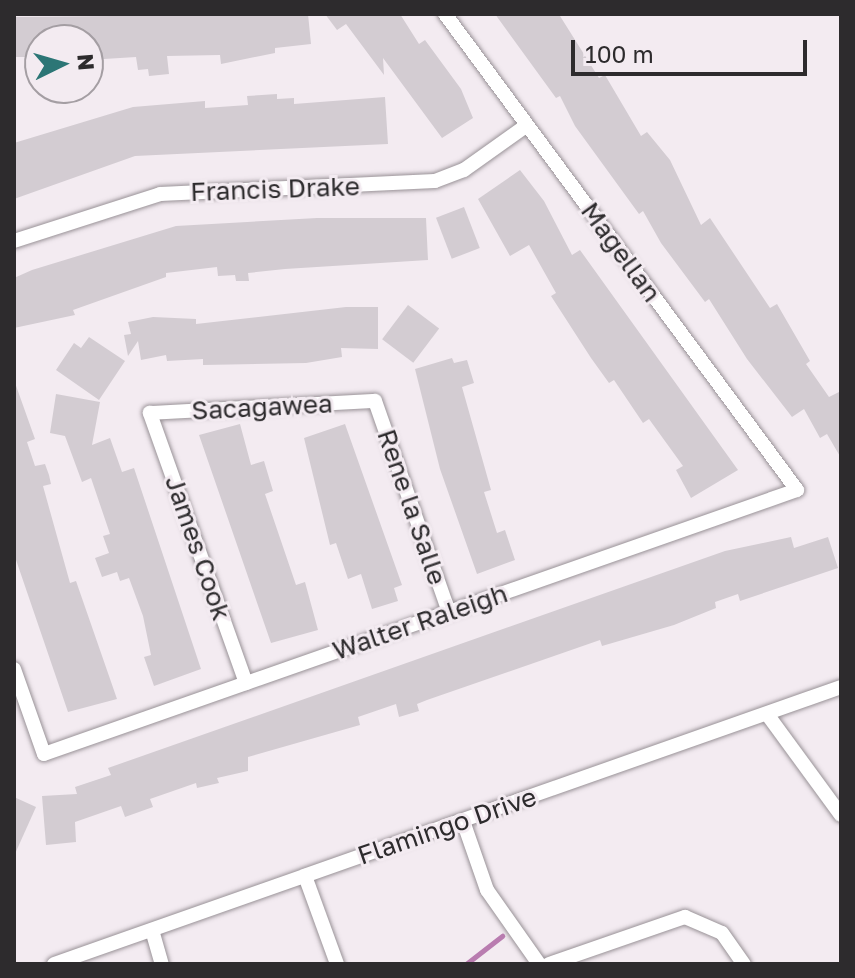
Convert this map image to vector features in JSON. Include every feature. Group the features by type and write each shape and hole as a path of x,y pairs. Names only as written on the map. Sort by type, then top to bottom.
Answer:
{"street":[{"name":"Magellan","path":"445,14 797,490"},
{"name":"Francis Drake","path":"14,241 160,194 435,181 464,170 527,125"},
{"name":"Sacagawea","path":"150,413 375,401"},
{"name":"Rene la Salle","path":"375,401 449,612"},
{"name":"James Cook","path":"150,413 246,683"},
{"name":"Walter Raleigh","path":"14,669 44,754 797,490"},
{"name":"Flamingo Drive","path":"54,964 841,687"},
{"path":"767,714 841,815"},
{"path":"463,821 487,890 539,964"},
{"path":"305,876 337,964"},
{"path":"549,964 685,917 722,933 744,964"},
{"path":"152,930 162,964"}],"building":[{"path":"308,14 311,44 275,48 275,53 221,64 220,55 167,56 169,74 149,76 148,69 138,70 136,57 104,59 104,24 24,24 24,57 14,57 14,17"},
{"path":"325,14 400,14 419,44 425,40 461,89 473,118 442,138 383,58 384,75 346,24 337,30"},
{"path":"495,14 560,16 599,78 605,75 641,136 647,132 670,160 701,225 710,218 770,308 777,304 810,361 806,364 829,397 841,391 841,458 827,434 820,438 804,409 792,417 747,359 709,299 705,302 661,243 643,211 639,214 575,126 560,96 556,98"},
{"path":"277,94 277,99 294,98 294,104 385,97 388,144 135,156 14,199 14,143 133,107 205,101 205,108 248,105 247,96"},
{"path":"520,170 544,201 572,255 580,250 738,470 691,498 676,470 683,466 649,419 643,423 614,380 609,383 591,358 551,296 556,293 529,245 510,256 478,199"},
{"path":"464,207 480,248 452,259 436,218"},
{"path":"317,218 426,218 428,260 248,273 249,281 236,281 235,275 218,276 217,267 166,273 166,277 73,310 75,315 14,328 14,278 32,270 176,226"},
{"path":"408,305 439,328 413,363 382,339"},
{"path":"346,307 378,307 378,349 341,348 342,357 306,363 203,365 203,359 167,361 166,355 141,360 138,341 128,356 124,335 131,334 128,322 153,317 196,319 196,324"},
{"path":"89,337 125,361 99,400 56,370 74,343 81,348"},
{"path":"452,358 454,363 467,360 474,383 462,387 491,490 484,492 497,533 505,530 515,560 477,574 440,469 415,369"},
{"path":"14,380 35,439 27,442 35,466 45,464 49,475 51,484 43,486 70,583 76,581 117,699 68,712 14,554"},
{"path":"56,394 100,402 92,445 110,438 122,472 134,468 201,669 154,686 144,657 151,655 143,616 129,578 120,581 117,572 102,577 95,558 109,553 103,536 110,534 91,478 82,482 65,436 50,433"},
{"path":"240,424 251,465 264,461 273,491 265,494 296,585 305,582 318,630 271,643 199,435"},
{"path":"345,424 402,585 394,588 398,601 372,609 361,574 348,579 336,543 330,545 304,438"},
{"path":"791,537 794,548 828,537 838,568 740,601 738,594 715,602 716,608 674,625 602,646 600,640 427,700 417,704 419,711 399,717 396,704 358,717 360,725 248,757 248,771 217,778 219,783 197,788 196,783 150,799 153,807 125,817 121,806 75,822 76,842 46,845 42,796 77,794 75,787 111,775 108,768 725,551"},
{"path":"14,797 36,807 14,856"}],"waterway":[{"path":"466,964 502,936"}]}
